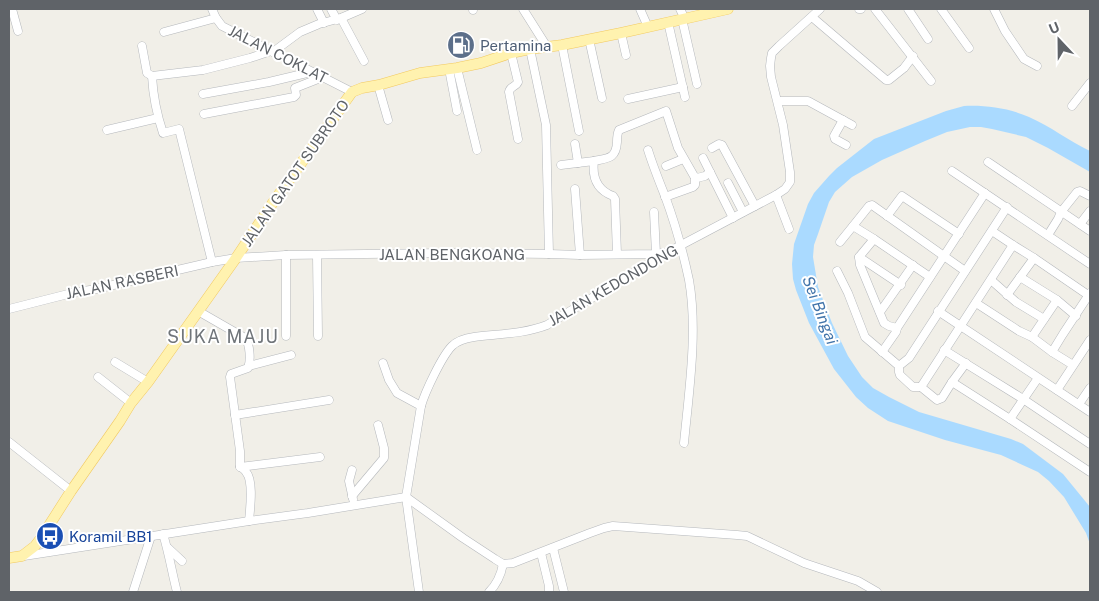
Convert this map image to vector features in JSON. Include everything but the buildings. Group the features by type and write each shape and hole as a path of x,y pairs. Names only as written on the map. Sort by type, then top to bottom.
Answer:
{"main road":[{"name":"JALAN GATOT SUBROTO","path":"22,556 40,539 131,403 148,382 352,92 420,73 481,62 530,49 562,45 621,33 705,11 728,9"},
{"path":"9,558 22,556"}],"street":[{"path":"12,9 18,31"},
{"name":"JALAN COKLAT","path":"212,9 222,26 352,92"},
{"path":"317,9 324,23"},
{"path":"331,9 364,61"},
{"path":"142,46 147,73 152,76 203,70 272,52 300,32 362,9"},
{"path":"523,9 547,47"},
{"path":"640,9 648,27"},
{"name":"JALAN KEDONDONG","path":"419,592 406,497 423,398 452,345 474,337 542,327 668,252 785,189 790,182 790,172 778,101 771,77 772,53 820,9"},
{"path":"875,9 931,81"},
{"path":"908,9 928,39"},
{"path":"941,9 969,48"},
{"path":"994,9 1005,31 1024,59 1037,66"},
{"path":"682,16 696,84"},
{"path":"812,17 886,80 889,80 904,68 913,56"},
{"path":"164,32 216,18"},
{"path":"668,22 685,98"},
{"path":"621,33 626,55"},
{"path":"589,39 602,98"},
{"path":"562,45 579,131"},
{"path":"530,49 546,126 549,254"},
{"path":"511,53 518,82 509,92 518,139"},
{"path":"453,68 457,111"},
{"path":"453,68 477,150"},
{"path":"203,94 311,72"},
{"path":"152,76 158,118 163,133 179,129 212,262"},
{"path":"204,114 294,97 296,95 295,88 323,77"},
{"path":"1072,106 1090,83"},
{"path":"378,85 388,120"},
{"path":"628,99 683,87"},
{"path":"778,101 808,101 852,125"},
{"path":"561,165 594,161 614,154 620,128 666,111 678,148 696,177 695,185 692,187 665,197"},
{"path":"107,130 158,118"},
{"path":"842,120 834,136 835,139 846,145"},
{"path":"575,144 578,163"},
{"path":"712,148 719,144 722,145 755,206"},
{"path":"648,150 681,246 689,281 693,314 692,347 684,443"},
{"path":"666,166 683,158"},
{"path":"703,158 733,218"},
{"path":"594,161 595,178 604,192 615,199 617,254"},
{"path":"988,162 1090,231"},
{"path":"952,171 1090,264"},
{"path":"696,177 705,176 710,172"},
{"path":"728,183 743,212"},
{"path":"575,189 580,255"},
{"path":"1048,235 1061,212 1077,192 1080,191 1090,196"},
{"path":"882,352 985,193"},
{"path":"776,195 789,230"},
{"path":"886,216 902,196 958,234"},
{"path":"840,242 870,205 965,271"},
{"path":"899,366 909,358 1007,208"},
{"path":"1080,224 1090,211"},
{"path":"654,212 656,254"},
{"path":"854,226 930,277"},
{"path":"992,231 1089,294 1052,352"},
{"path":"859,257 874,239"},
{"path":"920,387 1013,246"},
{"name":"JALAN BENGKOANG","path":"236,258 444,253 580,255 656,254 668,252"},
{"path":"318,255 318,336"},
{"path":"286,256 286,336"},
{"path":"859,257 900,285"},
{"path":"859,257 863,273 884,323 897,328"},
{"name":"JALAN RASBERI","path":"9,309 72,293 236,258"},
{"path":"1007,295 1034,258"},
{"path":"880,312 913,265"},
{"path":"837,271 848,293 865,337 899,366"},
{"path":"1020,277 1058,300 1076,316"},
{"path":"991,280 1007,295 1044,319"},
{"path":"1032,338 1058,300"},
{"path":"976,303 1073,365"},
{"path":"198,311 246,339 249,343 249,366"},
{"path":"938,311 1090,412"},
{"path":"1057,390 1090,340"},
{"path":"944,350 1023,399 1090,444"},
{"path":"240,467 240,451 231,374 249,366 291,355"},
{"path":"115,362 148,382"},
{"path":"384,363 389,380 397,393 421,406"},
{"path":"899,366 902,378 913,387 920,387 937,400 940,400 966,363"},
{"path":"98,377 131,403"},
{"path":"1010,419 1038,378"},
{"path":"952,382 1090,472"},
{"path":"1078,404 1090,388"},
{"path":"235,415 329,400"},
{"path":"352,496 384,458 384,448 378,425"},
{"path":"9,442 71,492"},
{"path":"240,467 320,457"},
{"path":"240,467 247,472 249,478 249,520"},
{"path":"352,470 349,481 355,506"},
{"path":"22,556 406,497 503,564 513,563 597,530 613,526 747,536 804,563 858,581 877,592"},
{"path":"163,534 168,548 177,592"},
{"path":"133,592 151,536"},
{"path":"168,548 182,561"},
{"path":"553,548 564,592"},
{"path":"541,553 549,592"},
{"path":"489,592 502,574 503,564"}],"water":[{"name":"Sei Bingai","path":"964,106 1005,109 1037,121 1090,151 1090,172 1026,137 992,129 970,127 947,132 925,141 882,160 852,177 835,192 829,202 814,245 813,257 818,287 832,323 848,356 862,377 873,388 919,412 1023,444 1063,474 1090,507 1090,544 1086,533 1064,497 1038,472 1001,455 945,440 888,421 868,408 856,397 834,369 809,323 796,290 792,264 794,244 808,204 814,193 829,176 874,139 946,111"}],"place":[{"name":"Pertamina","path":"461,45"},
{"name":"Koramil BB1","path":"50,536"}],"district":[{"name":"SUKA MAJU","path":"223,336"}]}
